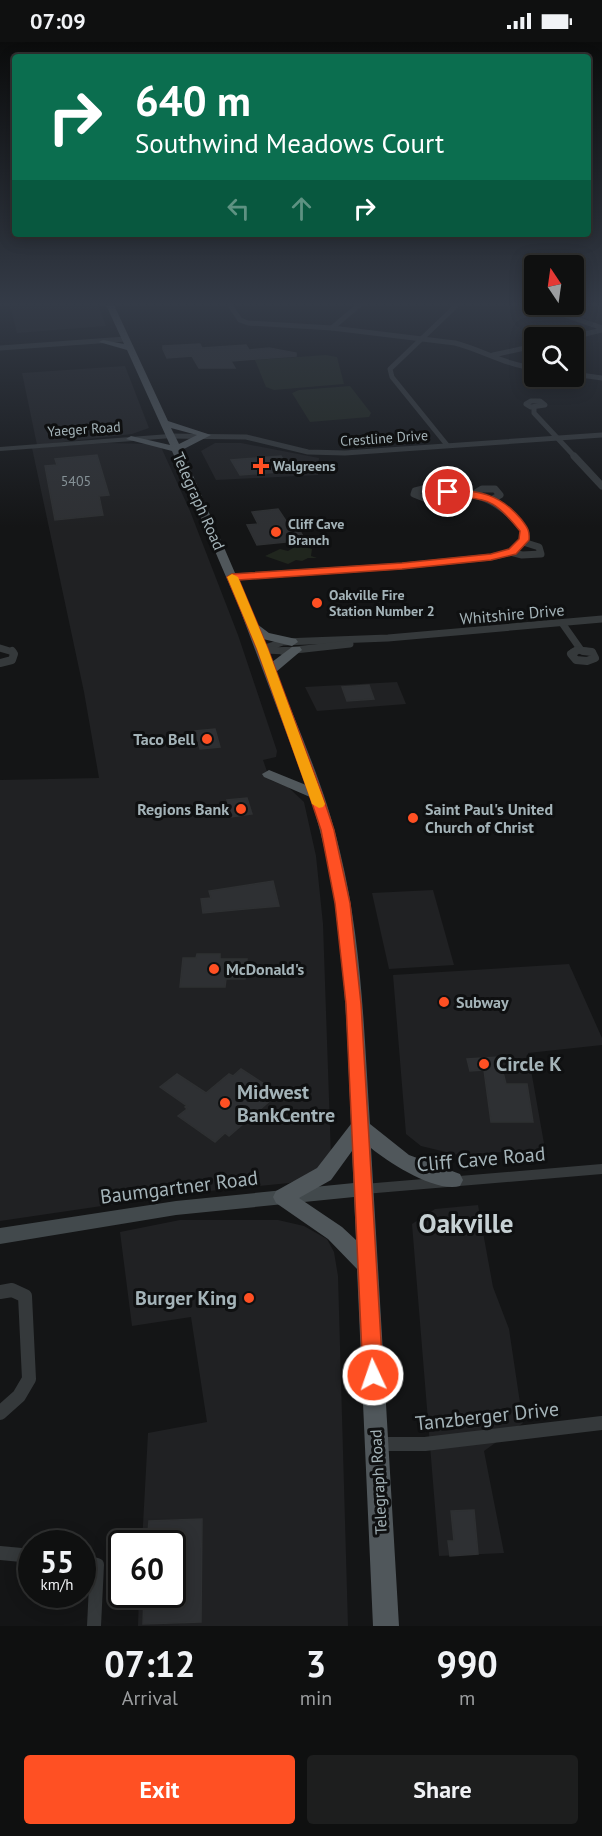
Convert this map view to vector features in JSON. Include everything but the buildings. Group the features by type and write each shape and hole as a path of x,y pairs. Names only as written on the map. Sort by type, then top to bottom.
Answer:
{"main road":[{"name":"Telegraph Road","path":"144,379 254,627 327,830 346,928 354,1004 386,1626"},
{"path":"131,439 164,423 206,435"},
{"path":"131,439 176,449 206,435"},
{"path":"254,627 265,636 294,646 270,670"},
{"path":"269,774 315,794"},
{"path":"368,1266 335,1233 283,1197 324,1174 360,1126 403,1164 453,1180"},
{"name":"Baumgartner Road","path":"0,1236 176,1208 364,1189"}],"street":[{"path":"394,379 447,446"},
{"path":"534,407 534,413 602,486"},
{"name":"Crestline Drive","path":"170,436 246,437 290,448 328,453 602,435"},
{"name":"Yaeger Road","path":"0,449 170,436"},
{"path":"232,577 402,566 491,557 510,552 523,542 525,531 506,507 493,499 474,494 435,492"},
{"path":"510,552 529,556 541,554 539,547 523,542"},
{"name":"Whitshire Drive","path":"262,649 602,619"},
{"path":"562,623 581,650"},
{"path":"0,648 11,650 14,654 12,660 0,663"},
{"name":"Cliff Cave Road","path":"364,1189 602,1169"},
{"path":"0,1292 12,1290 25,1296 29,1380 20,1396 0,1413"},
{"name":"Tanzberger Drive","path":"376,1444 425,1444 602,1424"},
{"path":"0,1553 18,1555"},
{"path":"96,1565 96,1585"},
{"path":"94,1626 95,1608"}],"shaded area":[{"path":"23,379 130,379 149,428 132,434 37,445"},
{"path":"263,379 343,379 344,384 274,390 266,387"},
{"path":"350,386 371,413 369,417 310,422 292,393 299,390"},
{"path":"107,443 151,444 161,447 190,511 238,635 277,751 276,757 263,760 270,780 288,787 304,802 316,856 323,924 331,1157 309,1176 289,1183 190,1193 0,1221 0,780 99,778 84,692 32,448"},
{"path":"215,443 241,443 319,458 318,475 216,480 201,451"},
{"path":"298,545 312,549 311,556 317,558 296,560 288,564 265,556 280,549 288,551"},
{"path":"397,682 406,704 317,711 305,687"},
{"path":"433,890 454,965 389,969 372,893"},
{"path":"569,964 602,1038 602,1045 528,1053 545,1149 458,1155 421,1146 406,1134 393,975"},
{"path":"478,1205 493,1287 509,1329 523,1423 484,1451 504,1553 439,1556 412,1224 435,1209"},
{"path":"180,1220 278,1220 304,1226 327,1239 334,1252 338,1276 348,1626 138,1626 139,1608 186,1608 186,1530 143,1530 148,1433 207,1422 191,1317 132,1326 120,1232"}],"slow traffic":[{"path":"232,577 249,614 319,804"}],"place":[{"name":"Walgreens","path":"261,466"},
{"name":"Cliff Cave Branch","path":"276,532"},
{"name":"Oakville Fire Station Number 2","path":"317,603"},
{"name":"Taco Bell","path":"207,739"},
{"name":"Regions Bank","path":"241,809"},
{"name":"Saint Paul's United Church of Christ","path":"413,818"},
{"name":"McDonald's","path":"214,969"},
{"name":"Subway","path":"444,1002"},
{"name":"Circle K","path":"484,1064"},
{"name":"Midwest BankCentre","path":"225,1103"},
{"name":"Burger King","path":"249,1298"}],"district":[{"name":"Oakville","path":"466,1224"}],"route":[{"path":"373,1375 354,1004 343,903 327,830 315,794 249,614 232,577 402,566 491,557 512,552 524,540 525,531 506,507 483,496 448,492"}]}
